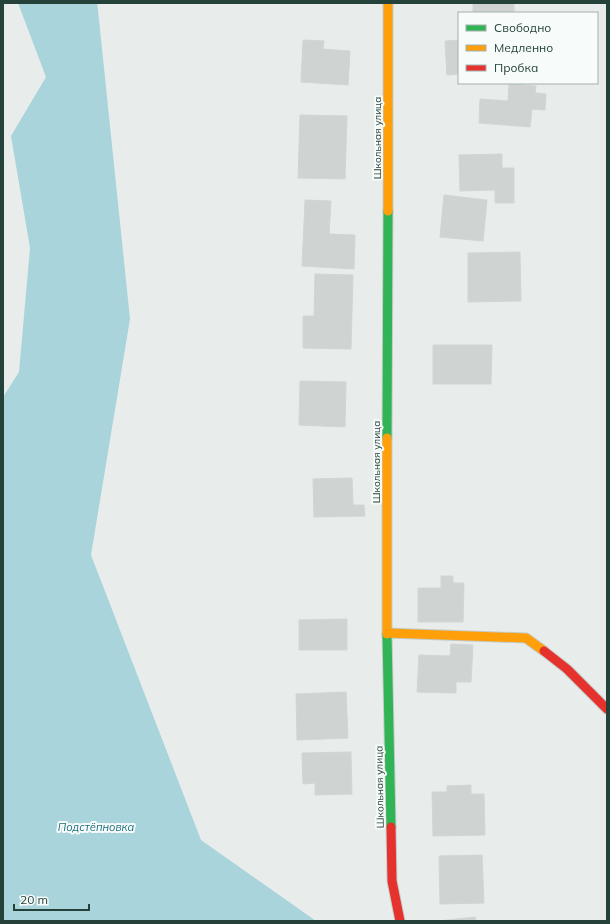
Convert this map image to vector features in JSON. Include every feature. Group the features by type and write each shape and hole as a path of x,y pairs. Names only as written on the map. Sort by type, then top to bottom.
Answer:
{"street":[{"name":"Школьная улица","path":"388,3 387,633 392,881 400,921"},
{"path":"387,633 526,638 567,669 607,709"}],"water":[{"name":"Подстёпновка","path":"18,3 97,3 98,10 130,319 91,555 201,840 316,921 3,921 3,397 19,372 30,248 11,136 46,77"}],"building":[{"path":"473,3 514,3 514,12 473,12"},
{"path":"303,40 324,41 323,49 350,51 348,85 301,82"},
{"path":"458,40 458,74 447,75 445,41"},
{"path":"509,84 536,86 535,93 546,94 545,110 532,109 530,127 479,123 480,99 508,101"},
{"path":"300,115 347,116 345,179 298,178"},
{"path":"502,154 502,168 514,168 514,203 495,203 495,190 460,191 459,155"},
{"path":"444,195 487,200 483,241 440,237"},
{"path":"305,200 331,201 329,234 355,235 354,269 302,266"},
{"path":"520,252 521,301 468,302 468,253"},
{"path":"315,274 353,275 351,349 303,348 303,316 314,316"},
{"path":"433,345 492,345 491,384 433,384"},
{"path":"300,381 346,382 345,427 299,425"},
{"path":"352,478 353,505 364,505 365,516 314,517 313,479"},
{"path":"441,576 453,576 453,583 464,583 463,622 418,622 418,588 441,588"},
{"path":"347,619 347,650 299,650 299,620"},
{"path":"451,644 473,645 471,682 456,682 456,693 417,692 419,655 450,656"},
{"path":"346,692 348,738 297,740 296,694"},
{"path":"351,752 352,794 315,795 315,783 303,784 302,753"},
{"path":"471,785 471,794 484,794 485,835 433,836 432,792 447,792 447,786"},
{"path":"482,855 484,903 440,904 439,856"},
{"path":"475,917 476,921 439,921"}],"traffic: fast":[{"path":"387,438 388,211"},
{"path":"387,634 391,827"}],"traffic: slow":[{"path":"388,3 388,211"},
{"path":"387,438 387,634"},
{"path":"387,633 526,638 544,651"}],"traffic: jam":[{"path":"544,651 567,669 607,709"},
{"path":"391,827 392,881 400,921"}]}
